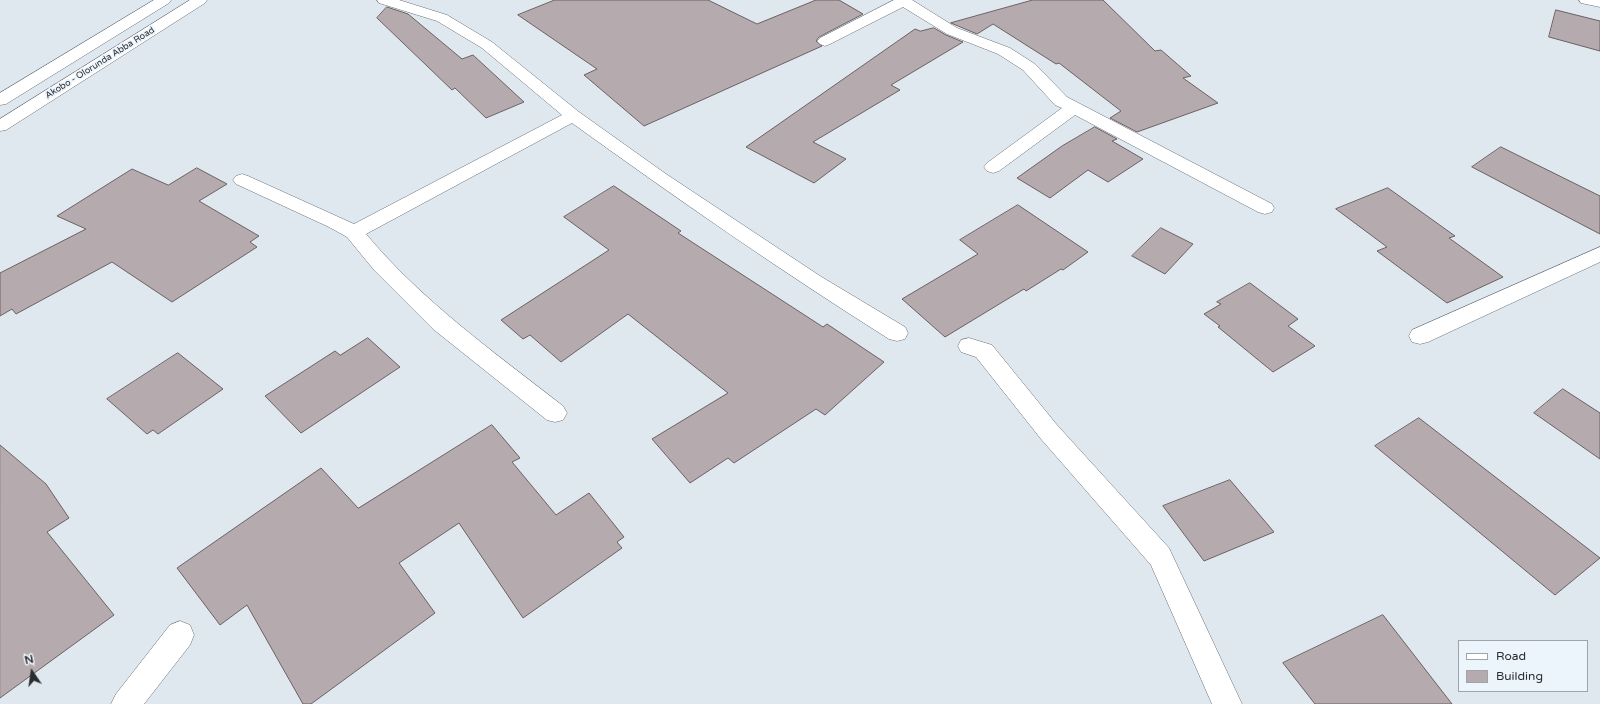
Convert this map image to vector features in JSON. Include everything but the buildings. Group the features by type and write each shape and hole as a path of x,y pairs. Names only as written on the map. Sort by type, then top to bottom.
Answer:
{"street":[{"name":"Akobo - Olorunda Abba Road","path":"0,100 164,0"},
{"name":"Akobo - Olorunda Abba Road","path":"0,126 200,0"},
{"path":"384,0 408,3 442,18 487,45 573,116 660,178 807,276 897,333"},
{"path":"825,41 902,0 952,31 1004,51 1029,67 1061,101 1264,208"},
{"path":"1586,0 1600,3"},
{"path":"993,167 1074,108"},
{"path":"354,232 573,116"},
{"path":"242,180 336,222 354,232 381,265 440,323 555,413"},
{"path":"1420,336 1600,254"},
{"path":"969,346 984,351 1049,432 1160,557 1227,704"},
{"path":"126,704 180,635"}]}
